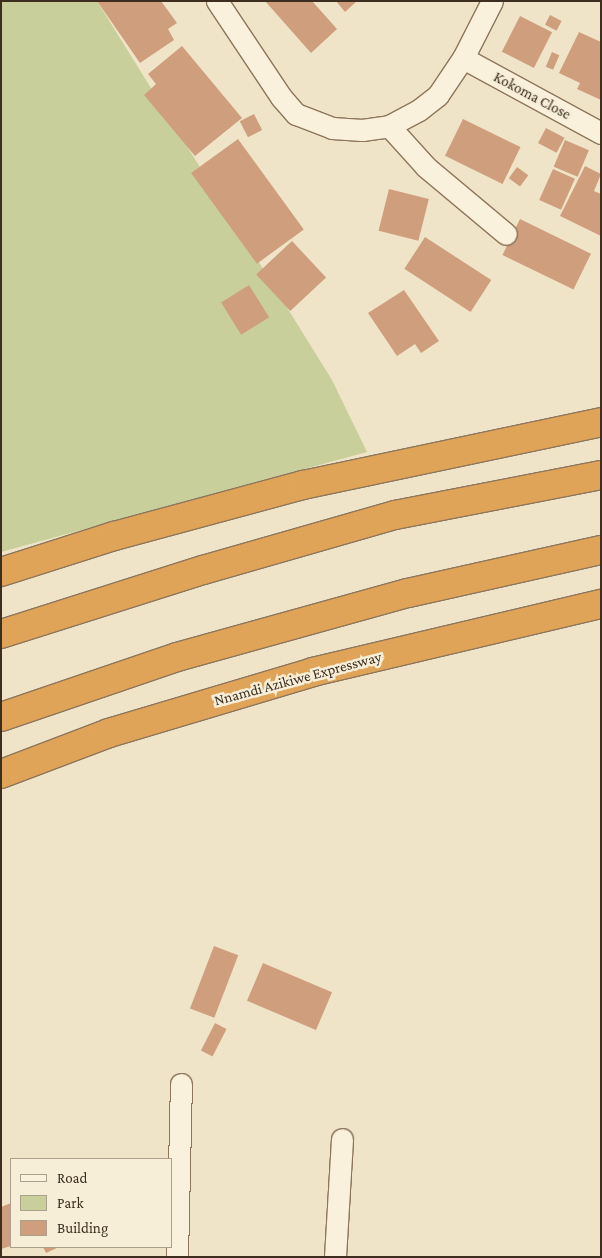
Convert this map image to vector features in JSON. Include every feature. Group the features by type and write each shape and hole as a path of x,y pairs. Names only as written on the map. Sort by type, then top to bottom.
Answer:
{"highway":[{"path":"1,572 114,536 303,485 601,422"},
{"path":"1,634 203,570 386,518 601,475"},
{"path":"1,717 177,657 408,593 601,550"},
{"name":"Nnamdi Azikiwe Expressway","path":"1,774 109,733 313,672 601,604"}],"street":[{"path":"217,1 281,98 296,114 332,128 362,130 389,126 419,110 438,95 463,58 484,4"},
{"name":"Kokoma Close","path":"463,58 601,133"},
{"path":"389,126 420,162 506,234"},
{"path":"176,1257 180,1084"},
{"path":"335,1257 342,1139"}],"green space":[{"path":"1,1 97,1 332,380 367,452 1,552"}],"building":[{"path":"97,1 161,1 177,23 168,29 174,40 140,63"},
{"path":"265,1 312,1 337,29 311,53"},
{"path":"336,1 357,1 345,12"},
{"path":"550,15 562,21 557,31 545,25"},
{"path":"520,16 552,32 534,68 502,52"},
{"path":"579,32 601,42 601,100 577,89 580,83 559,73"},
{"path":"182,46 242,118 195,156 144,95 156,84 148,74"},
{"path":"552,52 559,55 553,70 546,67"},
{"path":"254,114 262,130 248,137 240,121"},
{"path":"463,119 521,147 503,184 445,156"},
{"path":"546,128 565,138 557,153 538,143"},
{"path":"238,139 304,230 257,264 191,173"},
{"path":"565,140 589,150 578,177 554,167"},
{"path":"585,166 601,174 594,191 601,194 601,236 560,216"},
{"path":"517,167 528,175 520,187 509,178"},
{"path":"553,169 575,179 561,210 539,200"},
{"path":"389,189 429,199 418,241 379,231"},
{"path":"520,219 591,254 573,290 502,255"},
{"path":"425,237 491,280 471,312 404,269"},
{"path":"292,241 326,278 290,311 256,274"},
{"path":"249,285 269,317 241,335 221,302"},
{"path":"404,290 439,341 421,353 415,344 397,356 368,313"},
{"path":"214,946 238,955 214,1018 190,1009"},
{"path":"263,963 332,992 316,1030 247,1001"},
{"path":"215,1023 227,1029 213,1057 201,1051"},
{"path":"10,1203 10,1246 1,1249 1,1207"},
{"path":"44,1248 57,1248 46,1253"}]}
